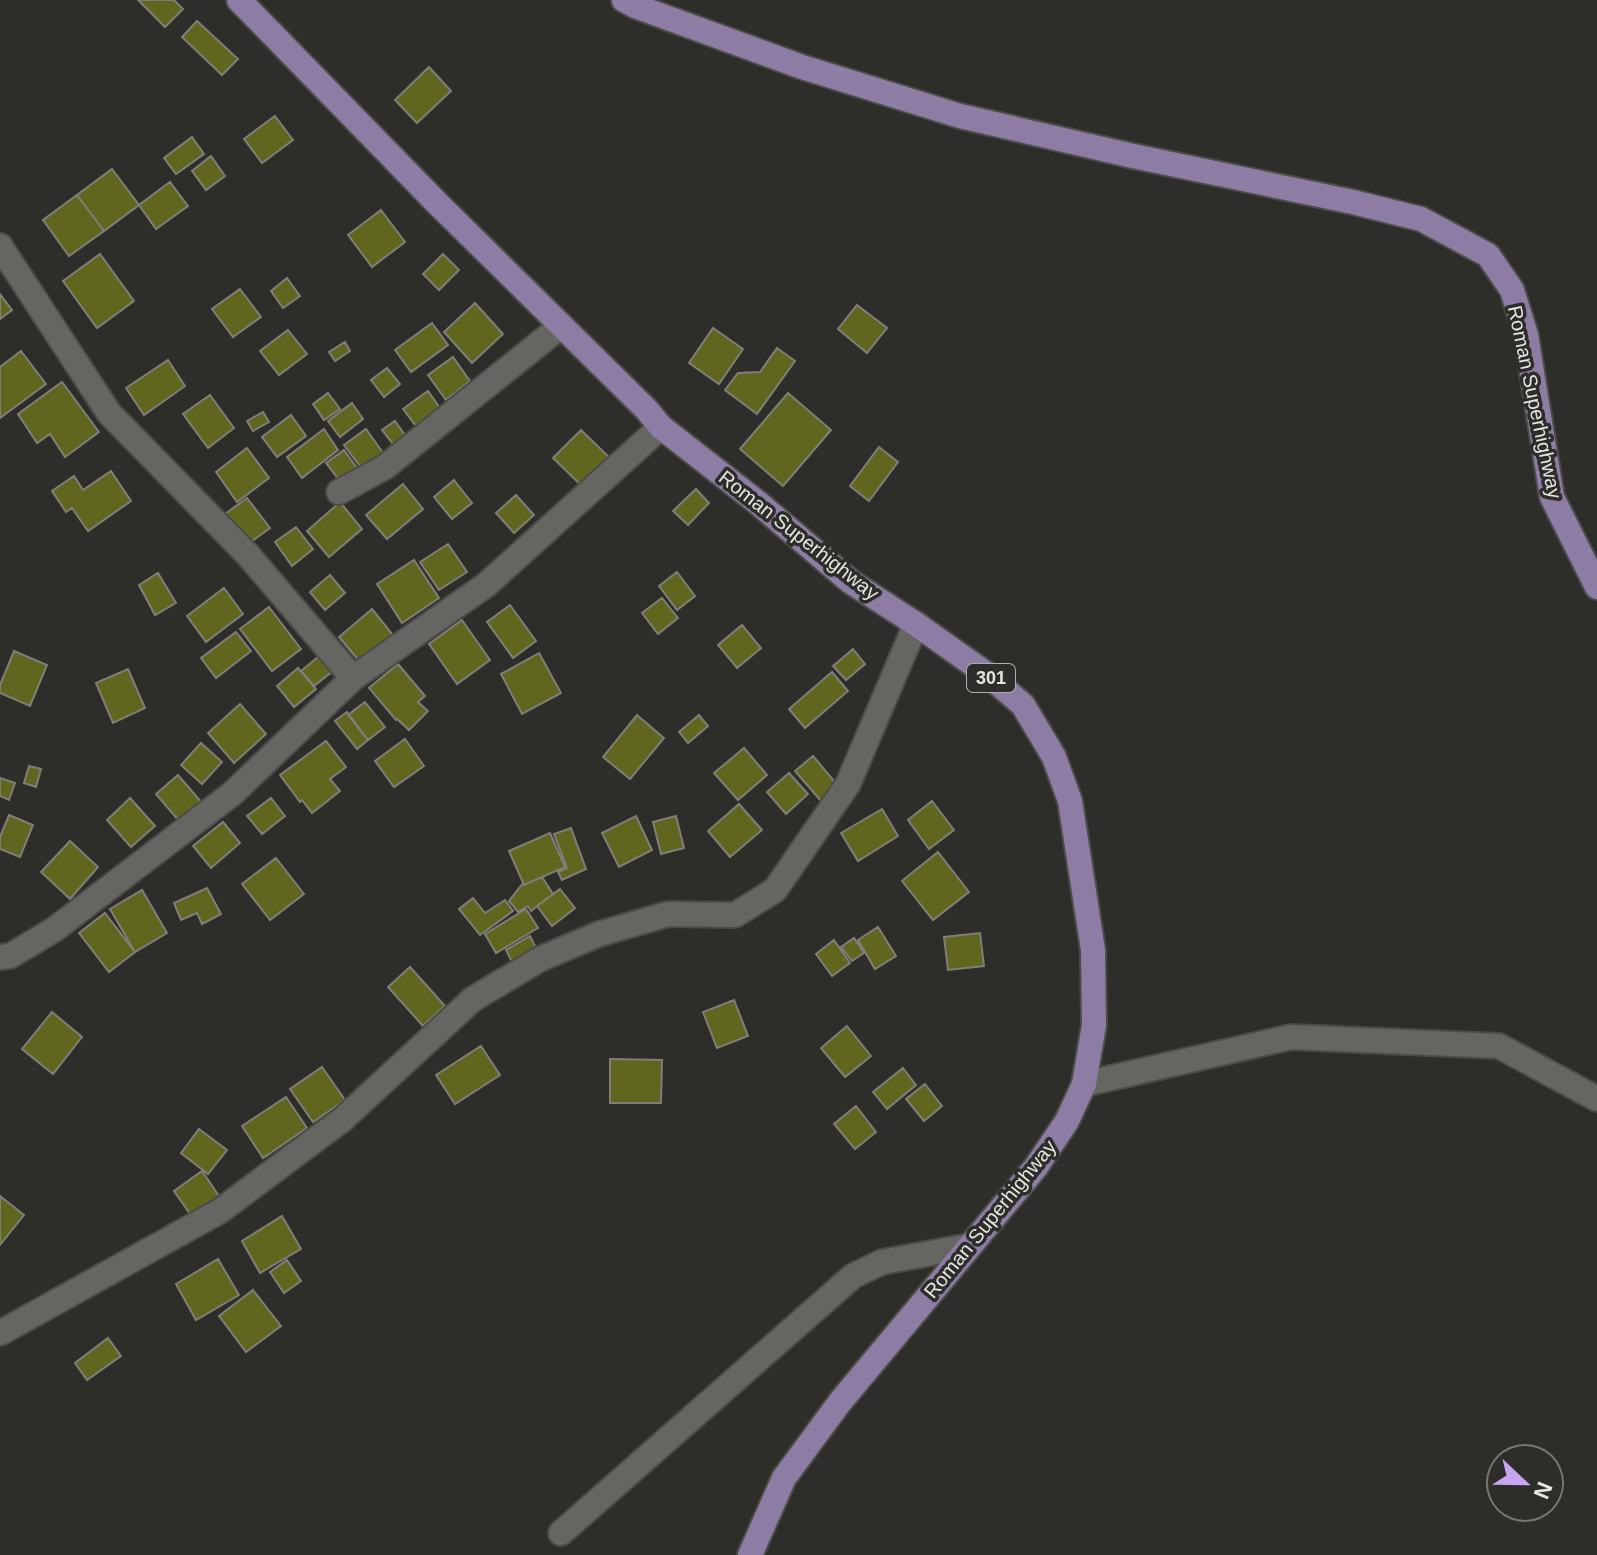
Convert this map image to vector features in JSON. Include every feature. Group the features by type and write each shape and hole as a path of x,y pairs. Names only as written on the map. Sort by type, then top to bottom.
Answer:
{"main road":[{"name":"Roman Superhighway","path":"239,0 661,427 757,502 851,582 988,675 1023,705 1054,757 1070,801 1093,950 1094,1025 1084,1084 1067,1121 1036,1167 840,1402 784,1478 750,1555"},
{"name":"Roman Superhighway","path":"624,0 802,67 960,116 1421,219 1488,255 1512,290 1526,335 1552,497 1597,587"}],"street":[{"path":"0,246 109,413 248,555 353,678"},
{"path":"339,492 385,467 561,326"},
{"path":"0,957 10,956 55,929 233,793 353,678 486,585 661,427"},
{"path":"0,1333 220,1211 343,1119 473,999 540,959 599,934 668,914 735,915 775,890 848,784 916,624"},
{"path":"1084,1084 1291,1037 1499,1046 1597,1099"},
{"path":"561,1533 853,1276 882,1262 969,1246"}],"building":[{"path":"138,0 174,0 183,9 165,27"},
{"path":"197,21 238,59 222,75 182,37"},
{"path":"429,67 451,91 417,123 395,100"},
{"path":"275,116 293,140 262,163 244,139"},
{"path":"192,137 204,154 176,174 164,158"},
{"path":"211,156 225,176 206,190 192,171"},
{"path":"112,169 139,205 104,231 77,195"},
{"path":"170,182 188,206 156,229 139,205"},
{"path":"77,195 104,231 69,256 43,220"},
{"path":"381,210 405,242 372,267 348,235"},
{"path":"100,254 134,301 97,328 63,281"},
{"path":"443,254 459,270 439,290 423,274"},
{"path":"287,278 300,296 283,308 271,291"},
{"path":"240,289 261,317 233,337 212,309"},
{"path":"0,294 12,310 0,319"},
{"path":"475,303 503,334 472,363 444,332"},
{"path":"857,305 887,328 867,353 838,329"},
{"path":"432,323 448,345 411,372 395,350"},
{"path":"713,328 743,349 719,384 689,363"},
{"path":"288,330 307,354 279,375 260,351"},
{"path":"345,342 350,351 335,361 329,352"},
{"path":"777,348 795,361 757,414 725,390 738,373 760,372"},
{"path":"21,351 46,384 0,418 0,367"},
{"path":"453,357 470,381 446,400 428,375"},
{"path":"168,360 185,386 144,415 126,388"},
{"path":"387,368 400,384 384,397 371,380"},
{"path":"62,382 99,432 65,457 50,434 37,443 18,414"},
{"path":"428,391 440,408 416,426 403,409"},
{"path":"328,393 340,409 324,420 313,404"},
{"path":"788,393 831,430 783,486 740,449"},
{"path":"210,395 234,428 208,448 183,414"},
{"path":"352,403 363,419 340,437 328,421"},
{"path":"263,412 269,422 253,431 247,421"},
{"path":"291,415 306,436 277,457 262,437"},
{"path":"395,421 405,435 393,444 382,430"},
{"path":"324,429 338,450 302,478 287,457"},
{"path":"366,429 386,457 365,473 344,445"},
{"path":"581,430 614,462 586,490 553,458"},
{"path":"879,447 898,462 869,501 850,486"},
{"path":"247,448 269,478 237,502 216,472"},
{"path":"344,450 357,468 340,481 326,463"},
{"path":"111,471 131,501 88,531 72,508 66,512 52,491 74,476 83,490"},
{"path":"454,480 472,503 452,519 434,497"},
{"path":"403,484 423,509 387,539 366,515"},
{"path":"696,489 709,503 688,525 673,511"},
{"path":"516,495 534,515 514,533 496,513"},
{"path":"247,498 270,528 247,545 225,514"},
{"path":"340,502 362,529 329,557 307,531"},
{"path":"296,527 313,549 292,566 275,542"},
{"path":"448,544 467,572 439,590 420,562"},
{"path":"414,560 439,598 402,623 377,584"},
{"path":"677,572 695,596 677,610 659,586"},
{"path":"158,573 176,603 155,615 139,585"},
{"path":"330,575 345,593 325,610 310,592"},
{"path":"224,588 243,614 206,642 187,616"},
{"path":"662,598 678,618 658,634 642,613"},
{"path":"510,605 536,641 513,658 487,622"},
{"path":"269,607 301,649 272,671 240,629"},
{"path":"372,609 393,635 360,662 339,637"},
{"path":"462,620 490,660 457,684 429,644"},
{"path":"742,625 761,648 737,668 718,645"},
{"path":"236,632 251,651 216,678 201,658"},
{"path":"853,649 865,664 846,680 833,666"},
{"path":"14,651 47,665 30,706 0,693 0,685"},
{"path":"539,653 561,693 522,714 501,674"},
{"path":"319,656 333,671 314,686 301,671"},
{"path":"398,664 425,696 418,702 428,711 409,730 396,720 369,688"},
{"path":"298,668 316,689 294,707 277,686"},
{"path":"128,669 145,708 113,723 96,683"},
{"path":"832,672 848,691 805,728 789,709"},
{"path":"365,702 385,727 368,740 348,715"},
{"path":"240,704 266,734 234,763 208,733"},
{"path":"347,712 368,740 357,749 335,721"},
{"path":"637,715 664,738 630,779 603,757"},
{"path":"699,715 708,726 688,743 679,732"},
{"path":"405,739 424,766 394,787 375,761"},
{"path":"326,741 346,767 330,779 340,791 312,813 280,775"},
{"path":"201,743 222,762 202,784 181,765"},
{"path":"744,748 767,775 738,800 714,773"},
{"path":"813,756 839,787 822,802 795,771"},
{"path":"29,766 41,769 36,787 24,783"},
{"path":"789,773 808,794 786,814 767,792"},
{"path":"178,775 202,803 180,822 156,794"},
{"path":"0,778 15,783 9,800 0,796"},
{"path":"130,798 155,826 131,847 107,820"},
{"path":"271,798 285,816 262,834 247,816"},
{"path":"932,801 954,830 929,849 908,820"},
{"path":"739,804 762,830 730,857 708,831"},
{"path":"882,809 898,836 858,861 841,833"},
{"path":"9,815 33,825 20,857 0,849 0,837"},
{"path":"636,816 652,850 619,867 602,833"},
{"path":"676,816 684,848 661,854 653,822"},
{"path":"223,822 240,843 211,868 193,846"},
{"path":"571,828 586,869 562,880 558,872 567,868 554,834"},
{"path":"550,833 565,867 524,885 509,851"},
{"path":"70,841 98,867 70,899 41,872"},
{"path":"938,852 969,892 933,920 902,881"},
{"path":"276,858 304,894 270,920 242,884"},
{"path":"542,877 553,894 531,911 528,906 518,912 509,901 523,883"},
{"path":"207,888 221,914 202,924 197,913 181,920 174,903"},
{"path":"560,889 575,908 552,926 537,906"},
{"path":"142,890 167,933 135,952 110,909"},
{"path":"473,898 485,913 505,900 513,911 480,935 459,909"},
{"path":"526,909 538,928 496,953 485,934"},
{"path":"105,913 135,952 109,972 79,933"},
{"path":"878,927 896,956 875,969 858,940"},
{"path":"980,933 984,966 948,970 944,937"},
{"path":"530,936 536,948 512,962 506,950"},
{"path":"854,938 864,953 852,961 841,947"},
{"path":"834,940 850,963 832,976 816,954"},
{"path":"410,967 445,1006 423,1026 388,987"},
{"path":"734,1000 748,1036 717,1048 703,1012"},
{"path":"52,1012 82,1037 53,1074 22,1049"},
{"path":"847,1026 871,1056 845,1077 821,1048"},
{"path":"481,1046 500,1075 455,1104 436,1075"},
{"path":"610,1059 662,1060 661,1103 610,1103"},
{"path":"322,1067 345,1100 313,1122 290,1089"},
{"path":"903,1068 916,1085 887,1109 873,1092"},
{"path":"925,1084 942,1106 924,1121 906,1099"},
{"path":"286,1097 307,1128 263,1158 242,1126"},
{"path":"856,1106 876,1132 855,1149 834,1124"},
{"path":"199,1129 227,1150 208,1174 181,1153"},
{"path":"202,1171 221,1199 193,1218 174,1191"},
{"path":"0,1196 24,1215 0,1245"},
{"path":"282,1216 301,1249 260,1273 242,1241"},
{"path":"218,1259 239,1295 196,1320 176,1284"},
{"path":"287,1260 301,1281 284,1293 270,1272"},
{"path":"253,1290 281,1326 246,1352 219,1316"},
{"path":"108,1338 121,1356 87,1380 75,1363"}]}
